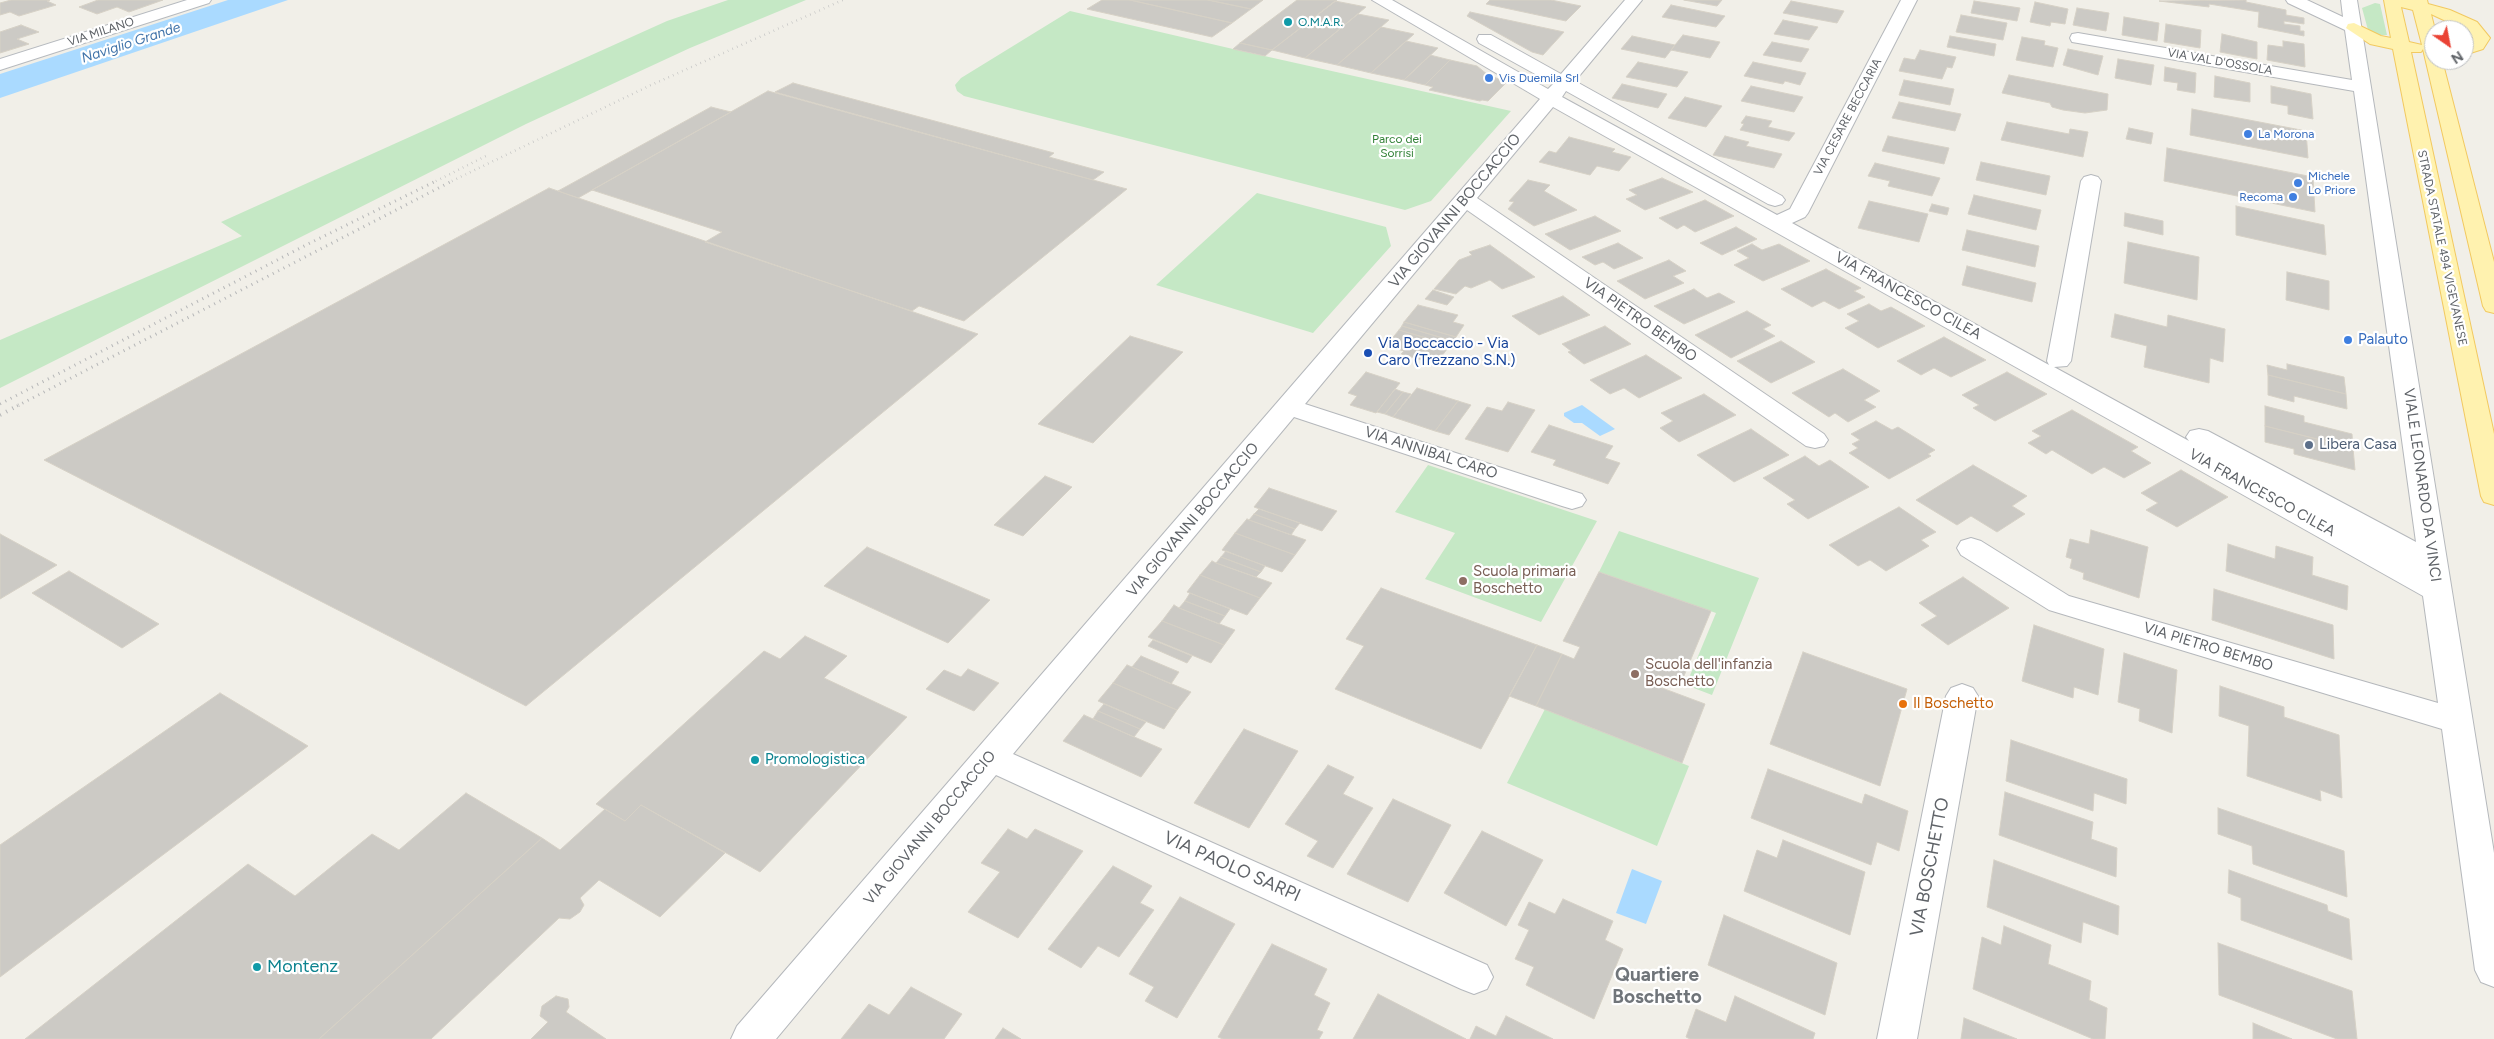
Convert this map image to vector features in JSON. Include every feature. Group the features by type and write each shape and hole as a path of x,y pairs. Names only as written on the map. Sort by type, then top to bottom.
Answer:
{"main road":[{"path":"2391,0 2420,3 2460,20"},
{"name":"STRADA STATALE 494 VIGEVANESE","path":"2391,0 2494,496"},
{"path":"2420,3 2425,20"},
{"path":"2354,28 2376,40 2424,50"},
{"path":"2474,28 2482,38 2480,42 2474,45"},
{"path":"2438,70 2494,306"}],"street":[{"name":"VIA MILANO","path":"0,65 203,0"},
{"name":"VIA FRANCESCO CILEA","path":"1380,0 1798,213 2059,361 2433,563"},
{"name":"VIA FRANCESCO CILEA","path":"1414,0 1776,223 2438,592"},
{"name":"VIA GIOVANNI BOCCACCIO","path":"751,1039 1634,0"},
{"name":"VIA CESARE BECCARIA","path":"1798,213 1909,0"},
{"path":"2294,0 2354,28"},
{"name":"VIALE LEONARDO DA VINCI","path":"2349,0 2494,970"},
{"name":"VIA VAL D'OSSOLA","path":"2078,38 2362,87"},
{"path":"2059,361 2091,180"},
{"name":"VIA PIETRO BEMBO","path":"1465,199 1815,440"},
{"path":"1776,223 1798,213"},
{"name":"VIA ANNIBAL CARO","path":"1289,406 1572,500"},
{"name":"VIA PIETRO BEMBO","path":"1971,548 2059,603 2457,721"},
{"name":"VIA BOSCHETTO","path":"1897,1039 1962,696"},
{"name":"VIA PAOLO SARPI","path":"990,758 1474,977"}],"green space":[{"path":"728,0 806,0 690,48 526,124 0,388 0,340 242,236 221,222 667,21"},
{"path":"2375,3 2380,4 2387,35 2374,35 2368,30 2362,8"},
{"name":"Parco dei Sorrisi","path":"1070,11 1511,111 1431,201 1405,210 964,96 957,91 955,85 961,78"},
{"path":"1257,193 1386,227 1391,246 1313,333 1156,285"},
{"path":"1428,465 1597,521 1541,622 1425,579 1455,533 1395,512"},
{"path":"1619,531 1759,578 1712,695 1686,685 1716,613 1599,572"},
{"path":"1545,709 1689,766 1657,846 1507,783"}],"water":[{"name":"Naviglio Grande","path":"228,0 288,0 0,98 0,74"},
{"path":"1582,405 1615,429 1600,436 1582,423 1574,423 1564,416 1564,413"},
{"path":"1632,869 1662,881 1646,924 1616,913"}],"building":[{"path":"11,0 50,0 47,1 56,5 19,16 10,12 0,15 0,3"},
{"path":"98,0 163,0 129,12 117,7 97,14 79,7"},
{"path":"1102,0 1130,0 1232,23 1212,37 1087,9"},
{"path":"1130,0 1208,0 1251,9 1232,23"},
{"path":"1208,0 1263,0 1251,9"},
{"name":"O.M.A.R.","path":"1297,0 1337,0 1272,50 1240,43"},
{"path":"1490,0 1551,0 1581,6 1566,21 1486,4"},
{"path":"1684,0 1722,0 1717,6"},
{"path":"2246,0 2246,2 2286,10 2286,15 2304,18 2304,24 2284,21 2284,24 2300,26 2300,31 2304,31 2304,36 2258,27 2259,12 2209,4 2209,7 2159,1"},
{"path":"1335,1 1366,7 1305,58 1272,50"},
{"path":"1791,1 1844,11 1837,23 1783,13"},
{"path":"1974,1 2020,8 2017,21 1971,13"},
{"path":"2035,2 2068,9 2065,24 2051,22 2050,26 2030,22"},
{"path":"1671,5 1725,16 1716,27 1662,17"},
{"path":"2077,8 2109,13 2106,31 2073,25"},
{"path":"1470,12 1564,32 1543,55 1532,52 1467,16"},
{"path":"1358,14 1389,20 1337,65 1305,58"},
{"path":"1961,15 2007,23 2003,40 1956,32"},
{"path":"2124,17 2159,23 2157,41 2122,35"},
{"path":"1783,20 1818,27 1809,40 1774,34"},
{"path":"2166,24 2201,30 2200,48 2164,42"},
{"path":"21,25 39,32 17,39 29,44 0,53 0,32"},
{"path":"1381,27 1414,34 1371,73 1337,65"},
{"path":"2222,34 2257,42 2257,59 2220,52"},
{"path":"1683,35 1720,42 1710,58 1671,50"},
{"path":"1632,36 1675,45 1665,58 1621,49"},
{"path":"1950,36 1996,44 1994,56 1947,47"},
{"path":"2022,37 2045,41 2044,45 2058,48 2053,67 2016,60"},
{"path":"1406,41 1438,48 1404,80 1371,73"},
{"path":"2283,41 2304,44 2305,67 2267,60 2268,45 2283,47"},
{"path":"1772,42 1809,49 1801,62 1763,55"},
{"path":"1240,43 1272,50 1265,56 1233,49"},
{"path":"2068,49 2103,56 2098,75 2063,65"},
{"path":"1920,50 1956,57 1952,68 1947,67 1942,79 1899,71 1904,58 1915,60"},
{"path":"1430,55 1450,60 1425,85 1404,80"},
{"path":"2118,59 2154,65 2151,85 2115,78"},
{"path":"1450,60 1477,66 1488,75 1507,82 1488,101 1429,90 1433,87 1425,85"},
{"path":"1638,62 1688,72 1677,87 1626,77"},
{"path":"1753,62 1806,73 1800,85 1785,81 1783,84 1744,76"},
{"path":"2165,67 2196,73 2195,93 2177,90 2178,83 2164,81"},
{"path":"2009,75 2108,94 2107,110 2085,113 2063,110 2052,107 2050,103 2002,93"},
{"path":"2215,76 2250,83 2250,102 2214,97"},
{"path":"1904,80 1954,89 1950,105 1899,95"},
{"path":"793,83 1054,153 1049,157 1104,172 1093,180 775,92"},
{"path":"1622,84 1667,94 1658,108 1612,98"},
{"path":"1751,86 1803,97 1794,112 1741,101"},
{"path":"2271,86 2311,94 2313,119 2288,114 2288,106 2271,103"},
{"path":"768,91 1127,189 964,321 919,306 912,311 705,242 722,232 592,190"},
{"path":"1685,97 1722,106 1706,127 1668,118"},
{"path":"1899,102 1961,114 1955,131 1892,118"},
{"path":"711,107 731,112 578,198 558,191"},
{"name":"La Morona","path":"2192,109 2306,131 2308,158 2190,135"},
{"path":"1746,116 1772,121 1768,127 1795,133 1789,141 1740,130 1744,124 1741,123"},
{"path":"2007,122 2069,134 2070,129 2088,132 2083,157 2001,140"},
{"path":"2129,128 2153,133 2151,144 2126,139"},
{"path":"1725,136 1749,142 1746,146 1782,154 1774,168 1713,155"},
{"path":"1888,136 1949,148 1944,164 1882,151"},
{"path":"1569,137 1615,149 1612,152 1631,157 1619,171 1597,166 1590,175 1539,162 1549,151 1556,153"},
{"path":"2167,148 2313,177 2315,212 2164,181"},
{"path":"1981,162 2050,176 2046,195 1976,180"},
{"path":"1875,163 1940,178 1932,196 1888,186 1890,181 1868,176"},
{"path":"1662,178 1693,192 1645,210 1626,199 1637,195 1629,190"},
{"path":"1528,180 1550,185 1544,191 1577,210 1534,226 1508,209 1514,202 1509,201"},
{"path":"549,188 978,334 526,706 44,460"},
{"path":"1974,195 2041,210 2036,230 1968,214"},
{"path":"1705,200 1734,216 1695,232 1684,225 1677,229 1659,218"},
{"path":"1869,201 1928,214 1919,242 1858,228"},
{"path":"1932,204 1949,208 1947,215 1929,211"},
{"path":"2236,206 2324,225 2326,255 2236,235"},
{"path":"2125,213 2163,221 2163,235 2124,226"},
{"path":"1595,216 1621,231 1570,250 1545,234"},
{"path":"1736,227 1757,239 1722,255 1700,243"},
{"path":"1967,230 2039,246 2035,267 1962,250"},
{"path":"2128,242 2199,257 2197,300 2124,283"},
{"path":"1618,243 1643,258 1614,269 1603,262 1595,265 1582,257"},
{"path":"1752,244 1762,250 1779,244 1810,261 1763,281 1734,265 1749,258 1737,251"},
{"path":"1490,245 1535,277 1502,289 1490,280 1471,288 1465,286 1456,294 1434,289 1459,260 1472,255 1469,252"},
{"path":"1669,260 1686,271 1673,276 1684,283 1645,299 1617,281"},
{"path":"1967,266 2036,283 2032,302 1962,285"},
{"path":"1826,269 1861,288 1854,291 1865,297 1839,309 1824,301 1812,307 1781,289"},
{"path":"2287,272 2329,281 2329,310 2286,300"},
{"path":"1694,289 1707,298 1719,293 1735,302 1684,324 1654,306"},
{"path":"1433,290 1454,297 1447,305 1425,299"},
{"path":"1563,296 1590,315 1539,335 1512,316"},
{"path":"1869,304 1881,311 1891,307 1925,326 1878,348 1845,328 1859,321 1847,314"},
{"path":"1418,305 1458,315 1453,322 1464,325 1456,337 1404,322"},
{"path":"1747,311 1771,325 1763,329 1775,336 1731,358 1695,335"},
{"path":"2115,314 2167,327 2168,315 2225,329 2223,362 2210,358 2209,383 2144,367 2147,346 2111,337"},
{"path":"1404,322 1456,337 1453,341 1402,326"},
{"path":"1402,326 1453,341 1450,345 1399,330"},
{"path":"1605,326 1631,344 1584,364 1568,352 1571,351 1562,344"},
{"path":"1399,330 1450,345 1436,364 1401,354 1404,351 1386,346"},
{"path":"1130,336 1183,352 1093,443 1038,424"},
{"path":"1944,337 1986,360 1951,377 1934,368 1921,375 1897,361"},
{"path":"1781,341 1815,362 1771,383 1737,361"},
{"path":"1646,355 1682,378 1639,398 1624,388 1610,394 1590,380"},
{"path":"2287,364 2344,377 2346,394 2268,375 2267,365 2287,370"},
{"path":"1843,369 1880,391 1864,400 1876,407 1848,422 1835,413 1829,417 1792,393"},
{"path":"1366,372 1400,383 1376,413 1350,405 1357,396 1348,393"},
{"path":"2007,372 2047,394 1995,421 1973,408 1979,405 1962,395"},
{"path":"2268,375 2346,394 2347,409 2294,396 2294,402 2268,395"},
{"path":"1417,388 1458,401 1435,431 1393,417"},
{"path":"1395,389 1403,392 1385,414 1377,412"},
{"path":"1403,392 1411,394 1393,417 1385,414"},
{"path":"1704,394 1736,415 1679,442 1660,428 1673,421 1661,413"},
{"path":"1458,401 1471,405 1449,435 1435,431"},
{"path":"1508,402 1535,410 1508,452 1465,439 1487,407 1502,411"},
{"path":"2265,406 2304,416 2304,422 2352,434 2353,448 2265,426"},
{"path":"2072,410 2138,447 2131,451 2151,463 2124,478 2104,467 2092,474 2052,450 2046,454 2028,443 2041,436 2032,431"},
{"path":"1876,421 1892,430 1898,427 1935,450 1928,454 1931,456 1889,479 1849,453 1858,448 1852,444 1860,440 1851,434"},
{"path":"1549,425 1613,446 1605,458 1620,463 1608,484 1553,465 1556,460 1531,452"},
{"name":"Libera Casa","path":"2265,426 2353,448 2355,470 2294,454 2294,449 2265,442"},
{"path":"1751,429 1789,455 1734,482 1697,455"},
{"path":"1805,456 1819,466 1830,460 1869,487 1808,519 1787,504 1795,500 1763,478"},
{"path":"1973,465 2027,496 2012,506 2025,514 1997,532 1971,516 1957,525 1916,500"},
{"path":"2181,470 2228,497 2177,527 2146,510 2158,503 2141,493"},
{"path":"1045,476 1072,487 1023,536 994,525"},
{"path":"1269,488 1337,511 1322,531 1254,507"},
{"path":"1899,507 1936,532 1921,540 1929,546 1886,571 1870,560 1858,566 1829,545"},
{"path":"1259,509 1300,523 1295,529 1254,514"},
{"path":"1254,514 1295,529 1291,535 1249,520"},
{"path":"1247,519 1306,540 1295,555 1235,533"},
{"path":"2091,530 2148,547 2139,598 2083,579 2084,573 2070,568 2072,559 2066,557 2070,539 2089,544"},
{"path":"1235,533 1295,555 1282,572 1222,550"},
{"path":"0,534 57,565 0,599"},
{"path":"2228,544 2275,559 2276,546 2313,557 2312,575 2348,586 2347,610 2226,571"},
{"path":"867,547 990,600 948,643 824,586"},
{"path":"1226,551 1265,566 1261,572 1221,557"},
{"path":"1221,557 1261,572 1256,577 1216,563"},
{"path":"1212,561 1272,583 1260,598 1200,575"},
{"path":"69,571 159,624 122,648 32,593"},
{"path":"1599,572 1711,611 1681,683 1658,675 1654,685 1705,704 1682,763 1536,706 1562,654 1574,659 1580,647 1563,641"},
{"path":"1200,575 1260,598 1247,615 1187,592"},
{"path":"1963,577 2009,608 1948,645 1921,625 1937,616 1919,603"},
{"path":"1381,588 1537,645 1481,749 1335,689 1364,646 1346,639"},
{"path":"2214,589 2333,625 2334,659 2212,620"},
{"path":"1190,593 1230,609 1225,616 1185,601"},
{"path":"1185,601 1225,616 1219,624 1179,608"},
{"path":"1174,605 1235,630 1224,645 1162,621"},
{"path":"1162,621 1224,645 1211,663 1148,637"},
{"path":"2034,625 2104,649 2098,695 2074,687 2073,698 2022,681"},
{"name":"Promologistica","path":"805,636 847,656 824,678 907,717 760,872 641,805 625,821 596,804 764,651 780,659"},
{"path":"1153,640 1192,656 1187,663 1148,646"},
{"path":"1537,645 1562,654 1536,706 1509,696"},
{"path":"1803,652 1907,689 1880,786 1770,744"},
{"path":"2124,653 2177,670 2172,733 2139,721 2140,709 2118,702"},
{"path":"1141,656 1179,672 1171,684 1132,667"},
{"path":"1127,665 1191,692 1177,710 1113,683"},
{"path":"968,669 999,683 974,711 926,689 944,670 961,677"},
{"path":"1113,683 1177,710 1164,729 1098,701"},
{"path":"2220,686 2284,707 2284,717 2339,735 2342,798 2320,790 2321,801 2247,776 2249,726 2219,716"},
{"path":"220,693 308,746 0,977 0,845"},
{"path":"1104,704 1146,722 1140,729 1098,711"},
{"path":"1098,711 1140,729 1134,737 1093,719"},
{"path":"1084,715 1162,749 1141,777 1063,741"},
{"path":"1244,729 1298,751 1249,828 1194,803"},
{"path":"2011,740 2127,779 2126,804 2094,793 2093,811 2006,781"},
{"path":"1328,765 1354,777 1343,794 1373,808 1333,868 1307,856 1318,841 1285,824"},
{"path":"1768,769 1862,804 1865,794 1908,811 1899,851 1877,842 1871,865 1751,818"},
{"path":"2005,792 2093,822 2091,839 2117,848 2116,877 1999,835"},
{"name":"Montenz","path":"466,793 542,838 319,1039 25,1039 248,864 295,896 372,834 399,850"},
{"path":"1393,799 1451,825 1408,902 1347,874"},
{"path":"641,805 725,853 660,917 599,880 580,898 584,905 580,912 570,919 559,918 431,1039 319,1039 542,838 560,850 605,809 625,821"},
{"path":"2218,808 2344,851 2347,897 2253,864 2252,846 2218,834"},
{"path":"1008,829 1027,839 1035,829 1083,851 1018,938 968,912 1000,872 981,863"},
{"path":"1482,831 1543,860 1506,926 1444,893"},
{"path":"1783,840 1865,872 1850,935 1744,891 1757,850 1777,858"},
{"path":"1994,860 2119,906 2118,935 2083,922 2081,943 1987,907"},
{"path":"1113,866 1152,886 1140,903 1154,910 1119,957 1098,946 1081,968 1048,949"},
{"path":"2229,870 2327,905 2328,911 2349,919 2352,960 2241,920 2241,898 2228,893"},
{"path":"1180,897 1235,924 1177,1018 1145,1001 1154,987 1129,974"},
{"path":"1563,899 1613,921 1605,940 1623,949 1594,1019 1526,985 1534,967 1515,959 1529,930 1518,925 1529,902 1555,914"},
{"path":"1724,915 1837,963 1825,1015 1708,965"},
{"path":"2004,926 2051,945 2048,964 2091,981 2089,1000 2107,1008 2105,1039 2093,1039 1973,989 1982,937 2001,945"},
{"path":"2218,943 2352,991 2357,1039 2337,1039 2219,995"},
{"path":"1272,944 1327,969 1314,995 1330,1003 1317,1030 1323,1032 1319,1039 1223,1039 1218,1037"},
{"path":"911,987 962,1014 944,1039 841,1039 869,1004 889,1015"},
{"path":"1378,994 1466,1039 1353,1039"},
{"path":"556,996 568,999 569,1007 566,1012 606,1039 531,1039 548,1022 540,1016 542,1006"},
{"path":"1735,996 1815,1033 1813,1039 1690,1039 1686,1037 1696,1009 1726,1022"},
{"path":"1506,1016 1553,1039 1470,1039 1476,1026 1496,1036"},
{"path":"1964,1018 2017,1039 1961,1039"},
{"path":"2253,1023 2292,1039 2253,1039"},
{"path":"1003,1028 1021,1039 995,1039"}],"railway":[{"path":"453,181 651,85 843,0"},
{"path":"438,180 488,155"},
{"path":"0,404 308,244 438,180"},
{"path":"17,406 453,181"},
{"path":"0,415 19,405"}],"place":[{"name":"O.M.A.R.","path":"1288,22"},
{"name":"Vis Duemila Srl","path":"1489,78"},
{"name":"La Morona","path":"2248,134"},
{"name":"Michele Lo Priore","path":"2298,183"},
{"name":"Recoma","path":"2293,197"},
{"name":"Palauto","path":"2348,340"},
{"name":"Via Boccaccio - Via Caro (Trezzano S.N.)","path":"1368,353"},
{"name":"Libera Casa","path":"2309,445"},
{"name":"Scuola primaria Boschetto","path":"1463,581"},
{"name":"Scuola dell'infanzia Boschetto","path":"1635,674"},
{"name":"Il Boschetto","path":"1903,704"},
{"name":"Promologistica","path":"755,760"},
{"name":"Montenz","path":"257,967"}],"district":[{"name":"Quartiere Boschetto","path":"1657,986"}]}
